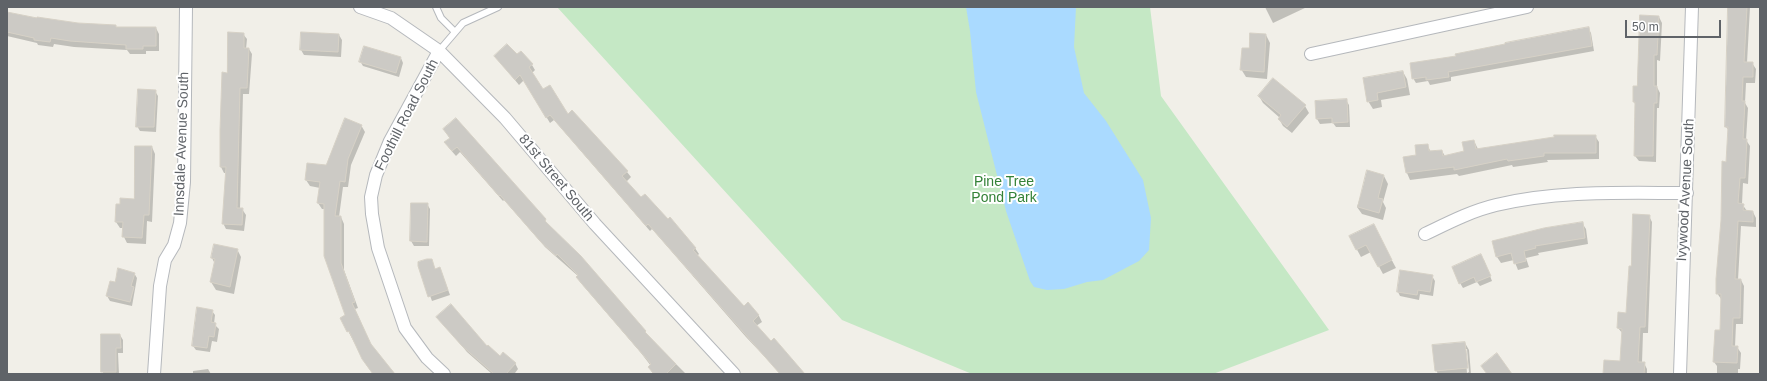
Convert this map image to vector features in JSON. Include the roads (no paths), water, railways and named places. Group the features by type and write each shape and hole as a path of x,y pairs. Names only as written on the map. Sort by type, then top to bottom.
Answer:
{"street":[{"name":"Innsdale Avenue South","path":"154,374 160,286 165,260 174,245 180,223 183,189 186,7"},
{"name":"81st Street South","path":"360,7 391,18 439,51 505,118 596,224 734,374"},
{"path":"1311,54 1527,7"},
{"name":"Ivywood Avenue South","path":"1680,374 1692,7"},
{"name":"Foothill Road South","path":"439,51 390,141 376,175 371,197 372,214 378,248 405,328 427,358 444,374"},
{"path":"1425,234 1458,218 1494,206 1524,199 1602,193 1687,194"}],"lane":[{"path":"436,7 441,18 455,32"},
{"path":"439,51 463,22 498,7"}],"water":[{"path":"966,7 1076,7 1074,47 1084,93 1106,121 1143,180 1151,218 1149,250 1139,261 1103,280 1087,282 1064,289 1047,290 1034,287 1030,281 1006,211 976,92"}],"park label":[{"name":"Pine Tree Pond Park","path":"1004,190"}]}
